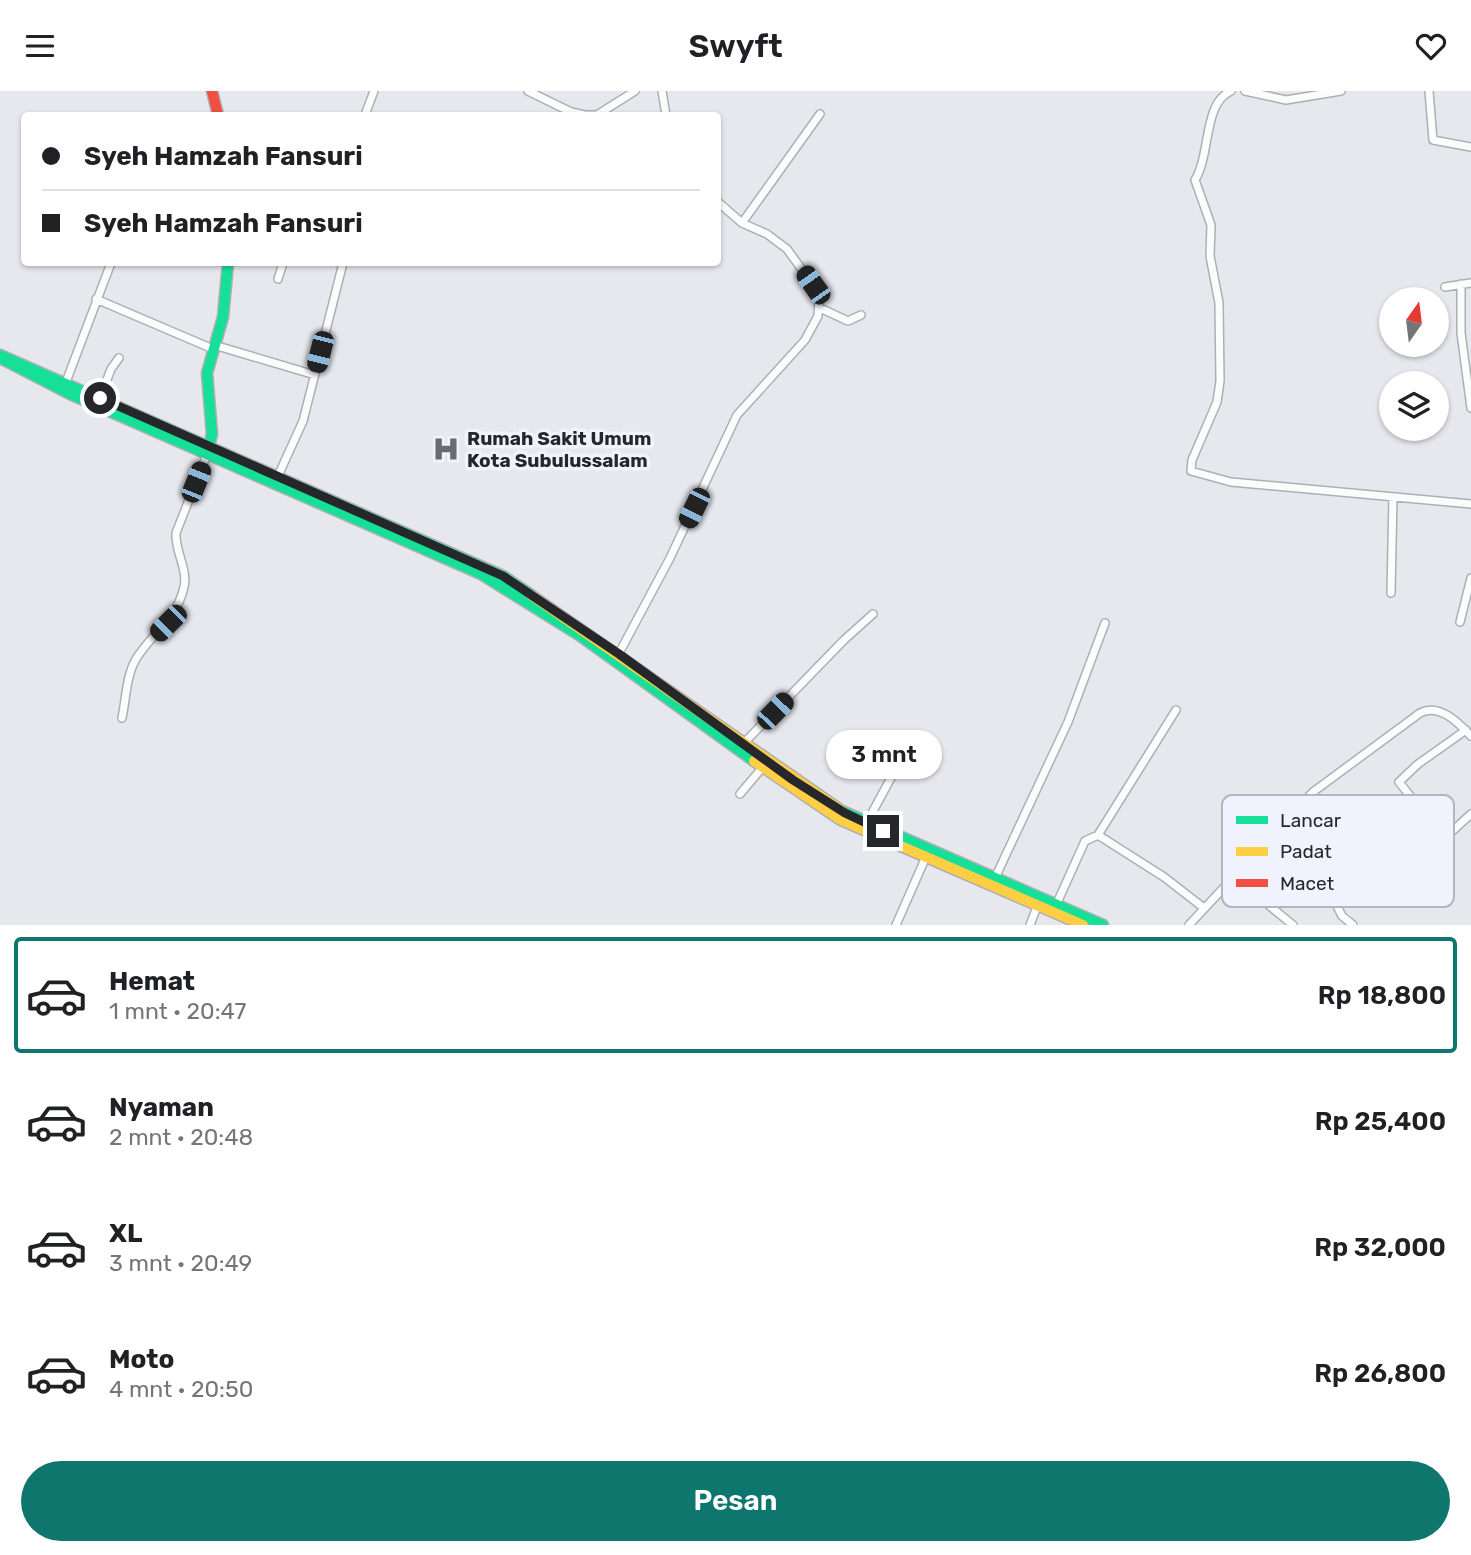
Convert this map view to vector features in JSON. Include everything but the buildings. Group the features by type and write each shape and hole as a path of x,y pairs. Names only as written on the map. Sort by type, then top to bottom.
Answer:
{"main road":[{"path":"212,91 217,112"},
{"path":"208,450 212,434 207,373 223,317 228,266"},
{"path":"0,355 100,398 208,450 278,476 526,591 762,768 831,814 995,878 1083,925"},
{"path":"0,355 7,364 15,368 484,571"},
{"path":"616,657 802,785 880,835 925,859 1039,901 1057,903 1103,925"}],"street":[{"path":"366,112 374,91"},
{"path":"528,91 571,112"},
{"path":"602,112 635,91"},
{"path":"662,91 666,112"},
{"path":"1231,91 1220,97 1214,106 1204,162 1195,180 1211,225 1210,256 1219,303 1220,381 1217,402 1190,468 1196,474 1231,482 1471,504"},
{"path":"1245,91 1286,100 1341,91"},
{"path":"1429,91 1433,140 1471,147"},
{"path":"742,223 820,114"},
{"path":"616,657 670,558 737,415 805,340 820,308 813,285 787,249 767,234 742,223 721,205"},
{"path":"66,383 110,266"},
{"path":"278,279 282,266"},
{"path":"278,476 303,421 342,266"},
{"path":"1445,286 1471,283"},
{"path":"1461,284 1461,333 1471,408"},
{"path":"96,299 213,347 315,375"},
{"path":"820,308 848,321 861,315"},
{"path":"100,398 111,369 119,358"},
{"path":"122,718 136,659 168,623 180,599 185,579 175,543 176,533 208,450"},
{"path":"1391,593 1393,497"},
{"path":"1460,622 1471,577"},
{"path":"743,744 844,640 873,614"},
{"path":"995,878 1068,722 1105,623"},
{"path":"1312,795 1384,738 1426,709 1440,711 1468,733 1418,764 1399,782 1409,795"},
{"path":"1057,903 1085,841 1098,835 1177,710"},
{"path":"866,824 905,752"},
{"path":"740,794 762,768"},
{"path":"1454,830 1471,814"},
{"path":"1098,835 1164,877 1204,908"},
{"path":"896,925 925,859"},
{"path":"1189,925 1222,888"},
{"path":"1030,925 1039,901"},
{"path":"1271,907 1293,925"},
{"path":"1338,907 1342,916 1353,925"}],"traffic: fast":[{"path":"208,451 212,434 207,373 223,317 228,266"},
{"path":"0,355 503,576 531,595"},
{"path":"4,360 70,394 481,574 579,635 754,761"},
{"path":"842,811 1103,925"}],"traffic: slow":[{"path":"531,595 842,811"},
{"path":"754,761 841,820 1083,925"}],"traffic: jam":[{"path":"212,91 217,112"}],"place":[{"name":"Rumah Sakit Umum Kota Subulussalam","path":"446,449"}],"route":[{"path":"100,398 503,576 619,654 793,780 845,813 883,831"}]}
